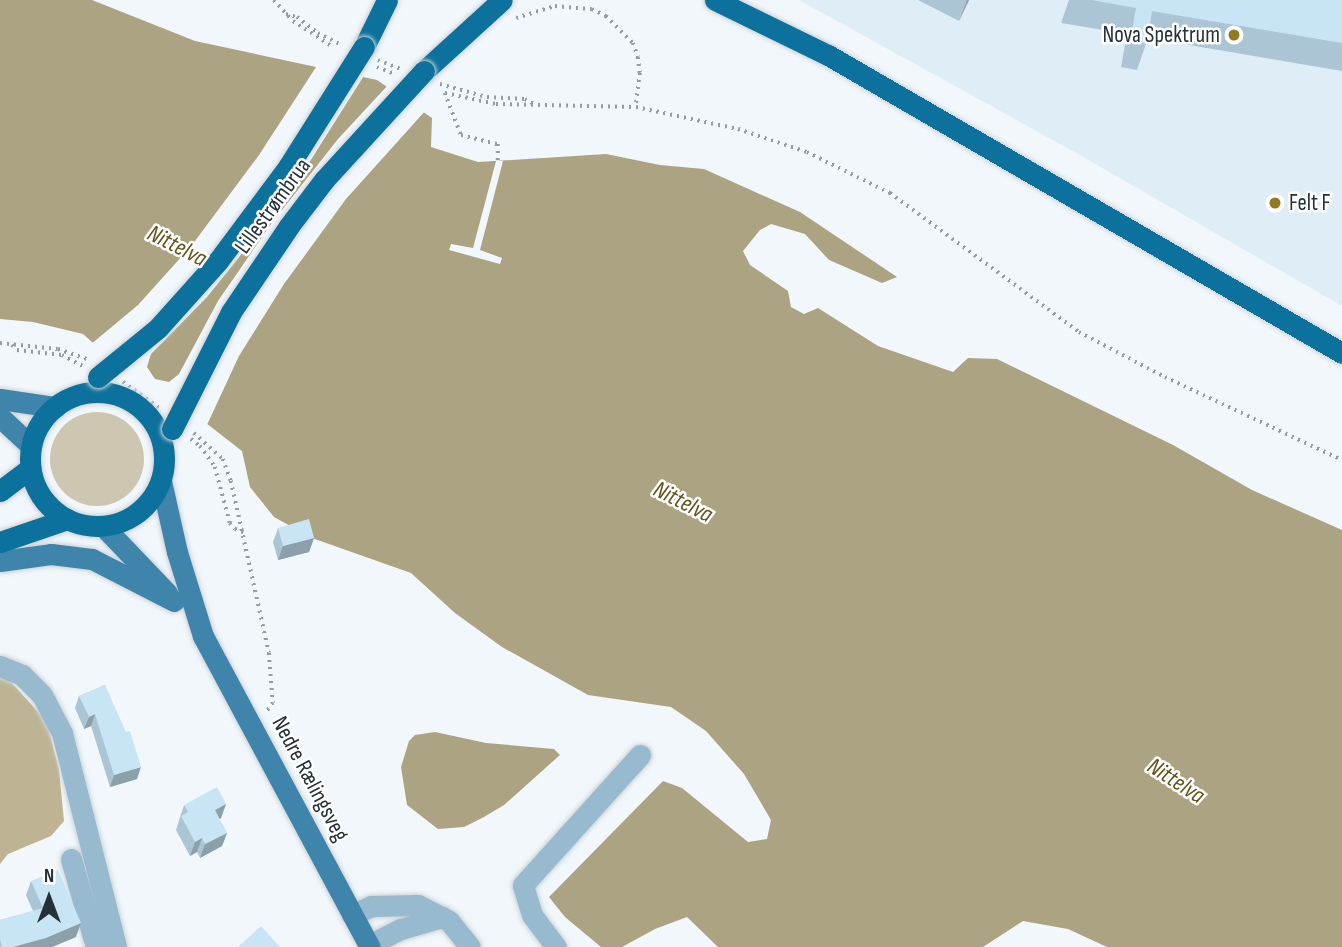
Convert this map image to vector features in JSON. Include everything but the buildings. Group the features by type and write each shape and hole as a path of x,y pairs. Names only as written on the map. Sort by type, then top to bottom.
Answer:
{"highway":[{"name":"Lillestrømbrua","path":"75,395 158,328 218,261 288,167 364,47 387,0"},
{"name":"Lillestrømbrua","path":"165,454 231,312 289,226 324,180 424,71 502,0"},
{"path":"711,1 839,61 1342,353"},
{"path":"105,392 135,404 148,414 157,428 165,454 161,481 145,506 132,516 103,526 67,519 40,496 30,468 31,446 41,423 55,407 75,395 105,392"},
{"path":"0,491 30,468"},
{"path":"0,542 67,519"}],"main road":[{"path":"0,400 55,407"},
{"path":"0,417 31,446"},
{"name":"Nedre Rælingsveg","path":"161,481 177,552 203,636"},
{"name":"Nedre Rælingsveg","path":"103,526 203,636 369,946"},
{"path":"0,561 51,554 92,559 174,601"}],"street":[{"path":"0,666 22,675 42,695 62,733 116,947"},
{"path":"555,947 532,915 523,885 640,755"},
{"path":"71,859 96,947"},
{"path":"352,915 371,906 418,905 442,916 455,926 470,947"},
{"path":"369,946 401,929 442,916"}],"path":[{"path":"274,0 293,21 333,47"},
{"path":"509,22 555,6 583,7 606,16 633,43 638,57 640,73 636,107"},
{"path":"377,67 401,76"},
{"path":"498,164 498,144 461,135 445,93 496,104 636,107 738,129 807,152 866,181 924,216 1043,309 1079,332 1155,372 1342,460"},
{"path":"0,343 58,349 102,375 223,459 264,626 273,690 269,711 251,723"},
{"path":"11,344 17,350 71,358 102,375 176,426 200,446 215,467 230,523 243,532"}],"shaded area":[{"path":"799,0 1342,0 1342,306 1071,150"},
{"path":"97,412 115,416 130,426 140,441 144,459 140,477 130,492 115,502 97,506 79,502 64,492 54,477 50,459 54,441 64,426 79,416"},
{"path":"0,670 51,726 48,727 59,769 64,821 51,836 8,854 0,864"}],"water":[{"name":"Nittelva","path":"0,0 92,0 195,41 377,80 432,118 431,147 478,162 606,154 660,165 704,169 800,212 897,277 882,283 829,260 805,234 771,224 760,230 743,251 750,265 788,291 791,307 804,314 818,308 878,346 953,372 968,358 997,359 1173,445 1252,490 1342,530 1342,947 1107,947 1068,929 1023,921 983,947 718,947 687,917 655,929 622,947 601,947 565,917 549,897 663,781 682,788 748,842 767,839 771,820 744,774 706,731 671,707 588,695 502,647 455,613 411,573 312,538 274,517 250,487 242,451 139,371 101,350 83,334 33,322 0,319"},
{"path":"435,732 486,743 554,749 560,755 504,805 464,827 438,829 407,805 401,767 409,741 415,735"}],"pier":[{"path":"318,64 365,74 302,174 268,221 207,297 151,354 147,367 155,379 169,382 179,374 218,301 271,224 338,139 389,84 426,110 346,199 284,284 239,356 206,427 137,374 90,345 138,305 192,245 259,155"},
{"path":"496,161 503,161 480,250 502,258 500,264 449,250 451,244 473,248"}],"place":[{"name":"Nova Spektrum","path":"1234,35"},
{"name":"Felt F","path":"1275,203"}]}
